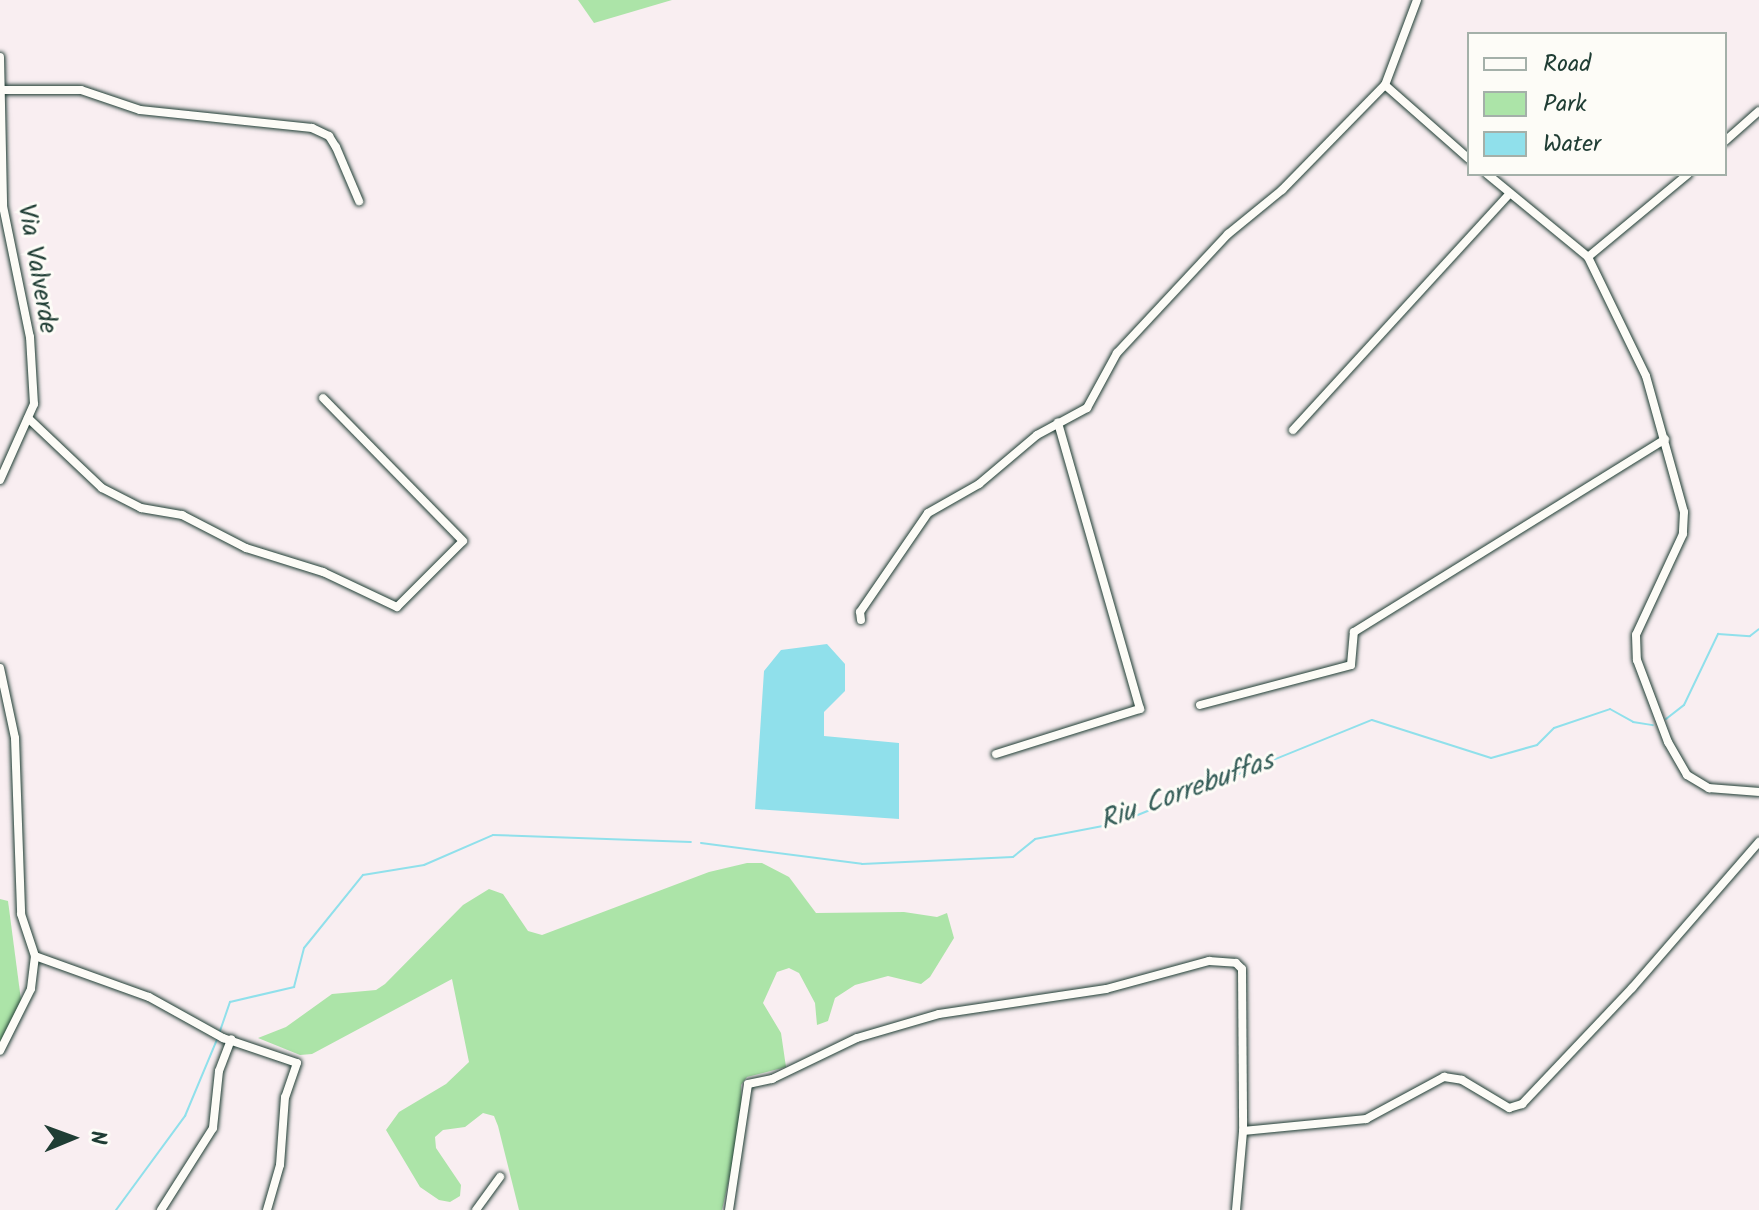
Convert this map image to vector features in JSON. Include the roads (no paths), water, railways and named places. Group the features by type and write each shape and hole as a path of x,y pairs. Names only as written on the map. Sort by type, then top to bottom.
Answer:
{"street":[{"path":"861,620 860,612 928,513 979,484 1058,423 1087,408 1117,353 1228,234 1282,190 1385,85 1417,0"},
{"name":"Via Valverde","path":"0,57 3,206 30,337 34,404 0,480"},
{"path":"1385,85 1467,157"},
{"path":"2,90 81,90 140,110 312,128 329,136 359,201"},
{"path":"1727,139 1759,111"},
{"path":"1489,176 1588,257 1646,376 1684,512 1683,534 1636,635 1637,660 1668,742 1687,775 1709,788 1759,792"},
{"path":"1588,257 1686,176"},
{"path":"1293,430 1510,193"},
{"path":"28,418 102,488 141,508 182,515 246,548 334,576 397,607 463,541 323,398"},
{"path":"996,754 1140,709 1058,423"},
{"path":"1200,705 1351,665 1354,632 1665,439"},
{"path":"0,668 15,738 21,914 35,956 31,989 0,1051"},
{"path":"1243,1131 1366,1119 1444,1077 1462,1080 1502,1105 1516,1108 1632,988 1759,842"},
{"path":"35,956 149,997 210,1031 297,1063 285,1097 280,1165 267,1210"},
{"path":"729,1210 748,1084 772,1079 857,1038 939,1014 1106,989 1209,961 1236,963 1242,969 1243,1131 1236,1210"},
{"path":"161,1210 213,1128 219,1071 227,1038"},
{"path":"476,1210 500,1177"}],"water":[{"path":"827,644 845,664 845,691 824,712 824,736 899,743 899,819 755,809 764,671 781,650"}],"waterway":[{"name":"Riu Correbuffas","path":"1666,719 1684,705 1718,634 1750,636 1759,629"},
{"name":"Riu Correbuffas","path":"701,843 862,864 1013,857 1035,839 1118,823 1372,720 1491,758 1537,745 1554,728 1610,709 1633,722 1653,725"},
{"name":"Riu Correbuffas","path":"220,1031 230,1002 294,987 304,948 363,875 424,865 493,835 691,842"},
{"name":"Riu Correbuffas","path":"116,1210 185,1116 218,1037"}]}
